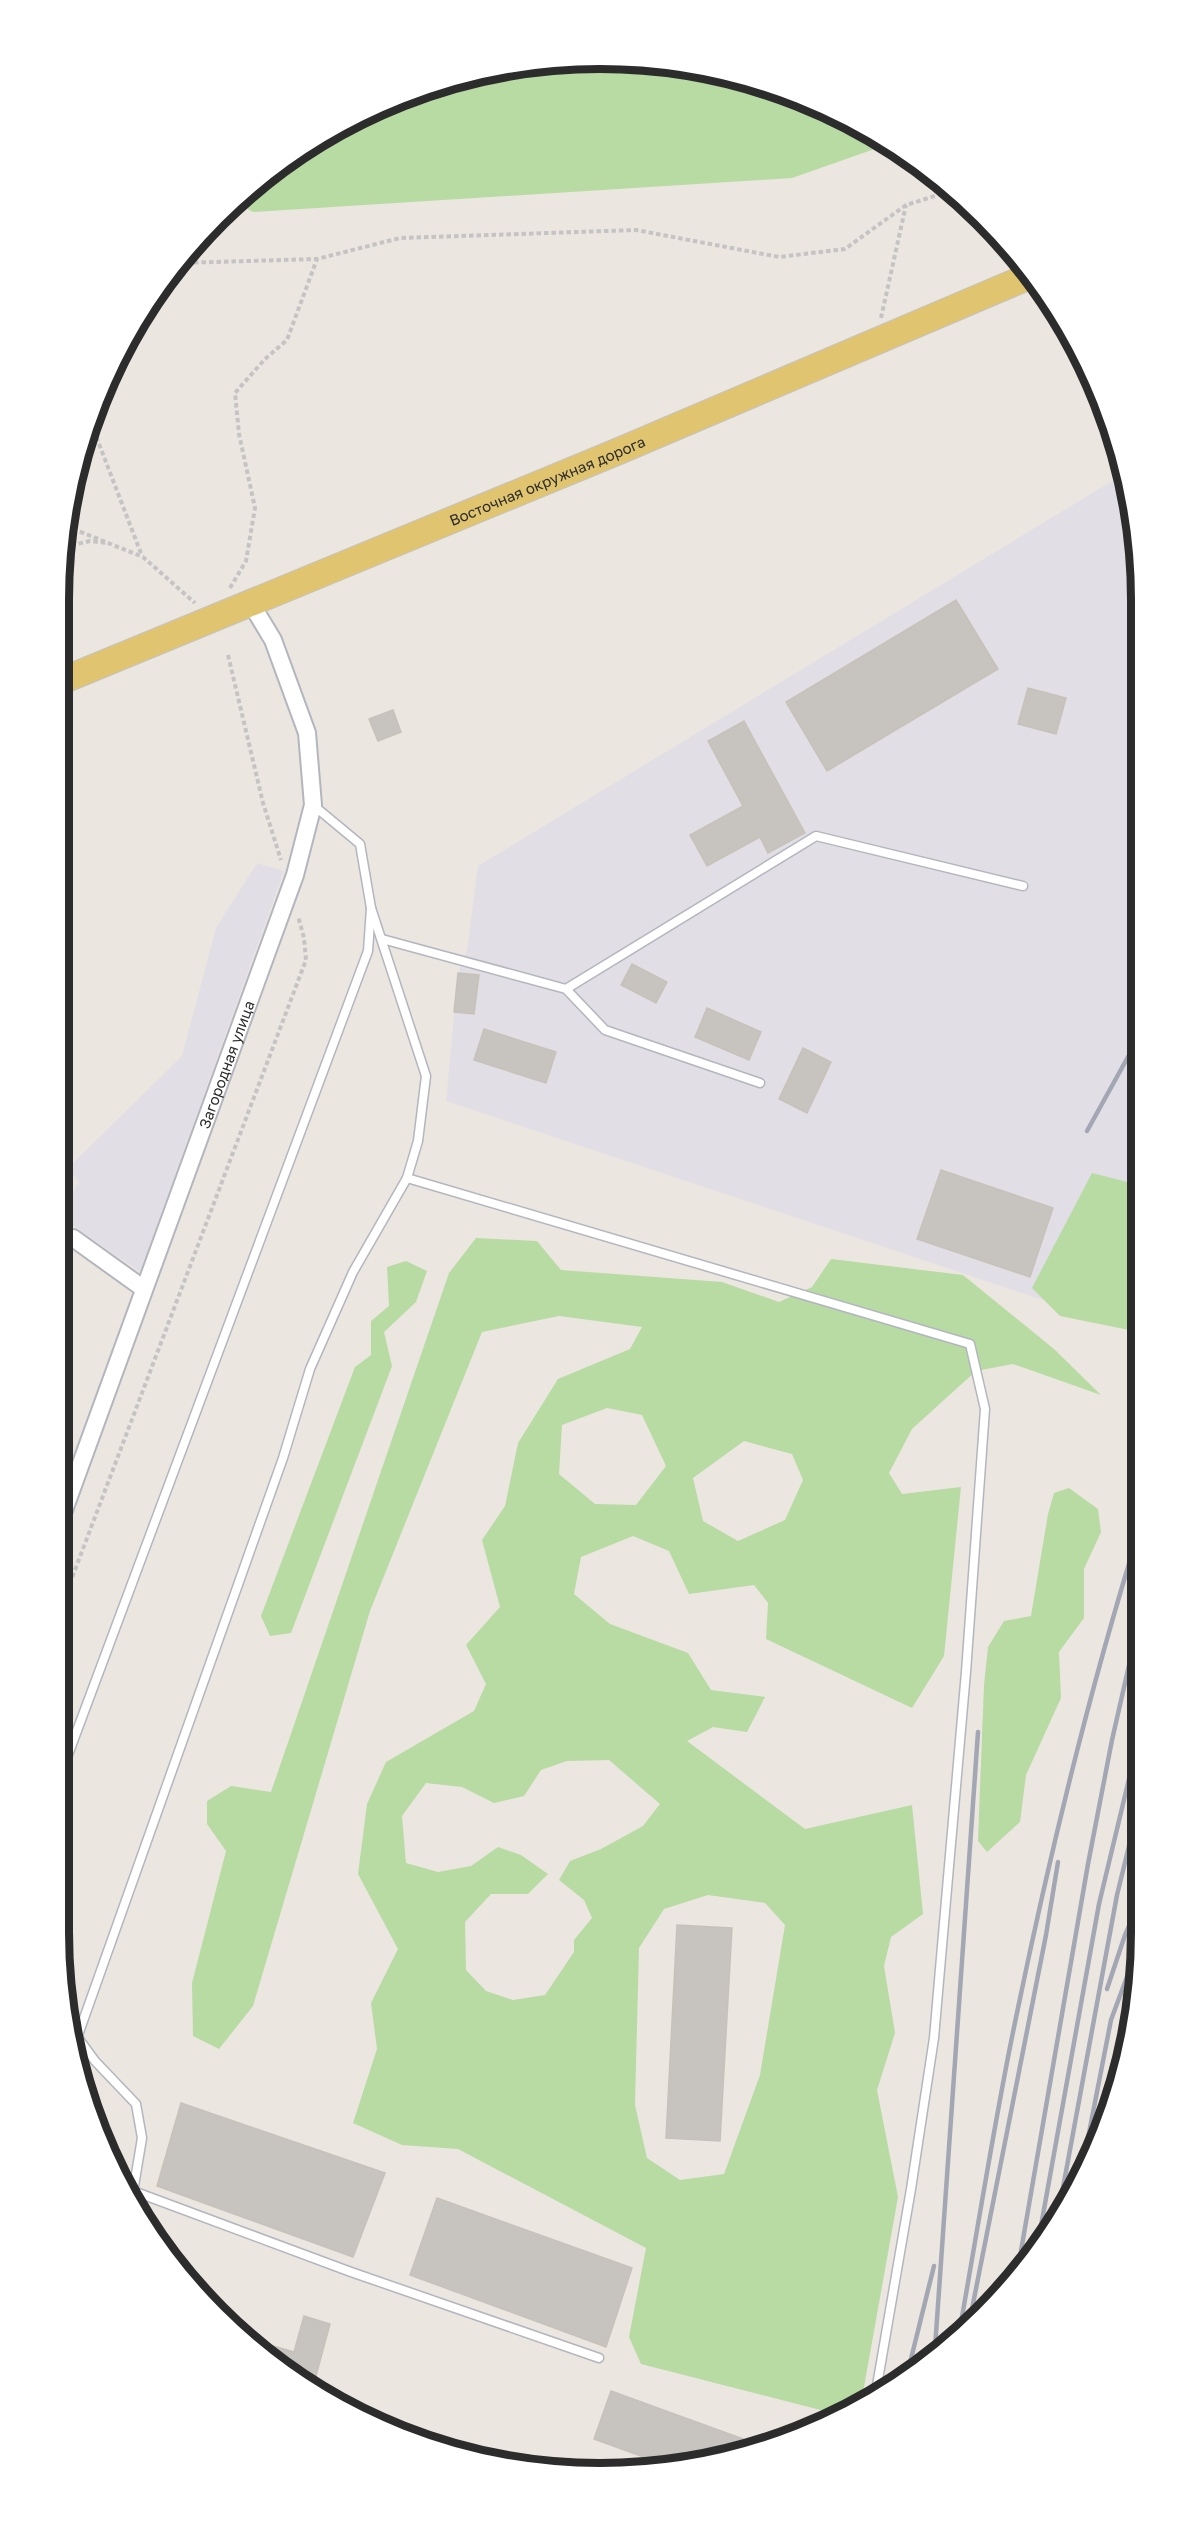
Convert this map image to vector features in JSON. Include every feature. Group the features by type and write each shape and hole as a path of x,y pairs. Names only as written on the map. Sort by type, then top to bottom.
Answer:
{"main road":[{"name":"Восточная окружная дорога","path":"69,677 212,618 240,596 619,451 1023,279"}],"street":[{"name":"Загородная улица","path":"69,1494 295,875 313,805 307,733 273,640 240,596"},
{"path":"72,1238 144,1289"}],"lane":[{"path":"78,2030 283,1458 309,1369 352,1272 407,1178 418,1141 426,1076 371,908 360,844 313,805"},
{"path":"566,989 816,836 1023,886"},
{"path":"69,1750 368,951 371,908"},
{"path":"382,939 566,989 605,1030 760,1083"},
{"path":"407,1178 969,1344 985,1409 966,1672 934,2038 912,2189 877,2385"},
{"path":"80,2042 95,2061 136,2104 142,2138 131,2181"},
{"path":"137,2193 351,2272 599,2358"}],"path":[{"path":"191,263 317,259 400,238 636,230 779,257 844,249 906,205 942,195"},
{"path":"875,342 906,205"},
{"path":"240,596 255,508 239,434 235,393 265,359 287,340 317,259"},
{"path":"95,434 143,557"},
{"path":"74,529 143,557 212,618"},
{"path":"72,545 90,541 112,543"}],"shaded area":[{"path":"1117,478 1130,565 1131,600 1131,1329 446,1101 458,973 467,950 478,866"},
{"path":"257,863 284,871 140,1272 69,1223 69,1199 79,1182 69,1171 69,1167 182,1056 216,928"}],"green space":[{"path":"565,70 635,70 704,79 737,87 803,109 878,148 792,178 253,212 244,207 305,158 365,124 397,109 429,97 496,79"},
{"path":"1092,1173 1131,1183 1131,1330 1060,1316 1032,1288"},
{"path":"476,1238 537,1241 561,1270 722,1282 779,1302 812,1287 831,1259 963,1275 1054,1349 1101,1395 1013,1364 976,1371 912,1429 889,1473 902,1494 961,1487 944,1656 912,1708 766,1639 768,1603 754,1585 689,1594 669,1551 633,1536 581,1557 574,1594 610,1624 688,1653 711,1690 765,1697 747,1732 713,1727 687,1741 805,1829 912,1805 923,1914 891,1937 884,1966 895,2033 877,2090 898,2197 864,2387 861,2395 835,2408 827,2412 641,2364 629,2337 646,2248 458,2149 402,2145 353,2123 377,2049 371,2003 398,1949 358,1874 367,1804 386,1762 474,1711 486,1684 466,1645 500,1607 482,1540 505,1506 518,1443 558,1379 630,1349 642,1327 559,1316 482,1332 370,1611 253,2006 219,2049 193,2036 192,1983 226,1851 207,1824 207,1801 231,1786 271,1792 449,1273","holes":["607,1408 642,1415 666,1466 636,1505 595,1504 559,1474 562,1425","744,1441 792,1454 803,1480 785,1520 738,1541 703,1521 693,1478","609,1760 660,1804 643,1826 601,1849 570,1861 559,1880 584,1900 592,1918 574,1940 574,1952 545,1995 513,2000 486,1991 466,1970 465,1922 491,1894 528,1894 548,1874 521,1855 498,1847 471,1866 438,1872 406,1863 402,1816 426,1783 462,1787 494,1803 524,1796 541,1770 567,1761","708,1895 765,1903 785,1925 760,2075 724,2174 680,2180 647,2158 635,2105 639,1948 664,1909"]},
{"path":"406,1261 427,1271 416,1302 384,1332 392,1366 291,1633 270,1636 261,1616 355,1367 371,1355 371,1321 389,1306 387,1267"},
{"path":"1069,1488 1098,1509 1101,1532 1084,1569 1084,1618 1059,1652 1061,1698 1026,1775 1020,1822 987,1852 978,1841 984,1685 988,1647 1004,1621 1031,1616 1048,1514 1054,1493"}],"building":[{"path":"956,600 998,669 827,771 786,702"},
{"path":"1028,688 1066,698 1056,734 1018,724"},
{"path":"393,710 401,732 378,741 369,719"},
{"path":"744,721 805,833 768,853 760,837 707,866 690,835 743,806 708,741"},
{"path":"632,964 667,982 656,1003 621,985"},
{"path":"458,973 479,975 474,1014 454,1012"},
{"path":"707,1008 761,1032 749,1060 695,1037"},
{"path":"484,1029 556,1052 546,1083 474,1060"},
{"path":"803,1048 831,1062 807,1113 779,1099"},
{"path":"941,1170 1053,1208 1030,1277 917,1239"},
{"path":"677,1925 732,1928 720,2141 666,2138"},
{"path":"181,2103 385,2173 353,2257 157,2186"},
{"path":"437,2198 632,2268 606,2347 410,2275"},
{"path":"304,2316 330,2324 315,2380 266,2344 294,2352"},
{"path":"611,2391 750,2441 704,2453 652,2460 594,2439"}],"railway":[{"path":"1087,1131 1131,1051"},
{"path":"961,2320 1004,2078 1038,1912 1085,1719 1131,1558"},
{"path":"1020,2256 1088,1864 1131,1657"},
{"path":"935,2343 978,1732"},
{"path":"1040,2229 1099,1904 1131,1771"},
{"path":"1062,2195 1117,1895 1131,1838"},
{"path":"972,2310 1046,1935 1058,1862"},
{"path":"1107,1989 1131,1922"},
{"path":"1087,2144 1111,2020 1130,1969"},
{"path":"910,2363 934,2266"}]}
